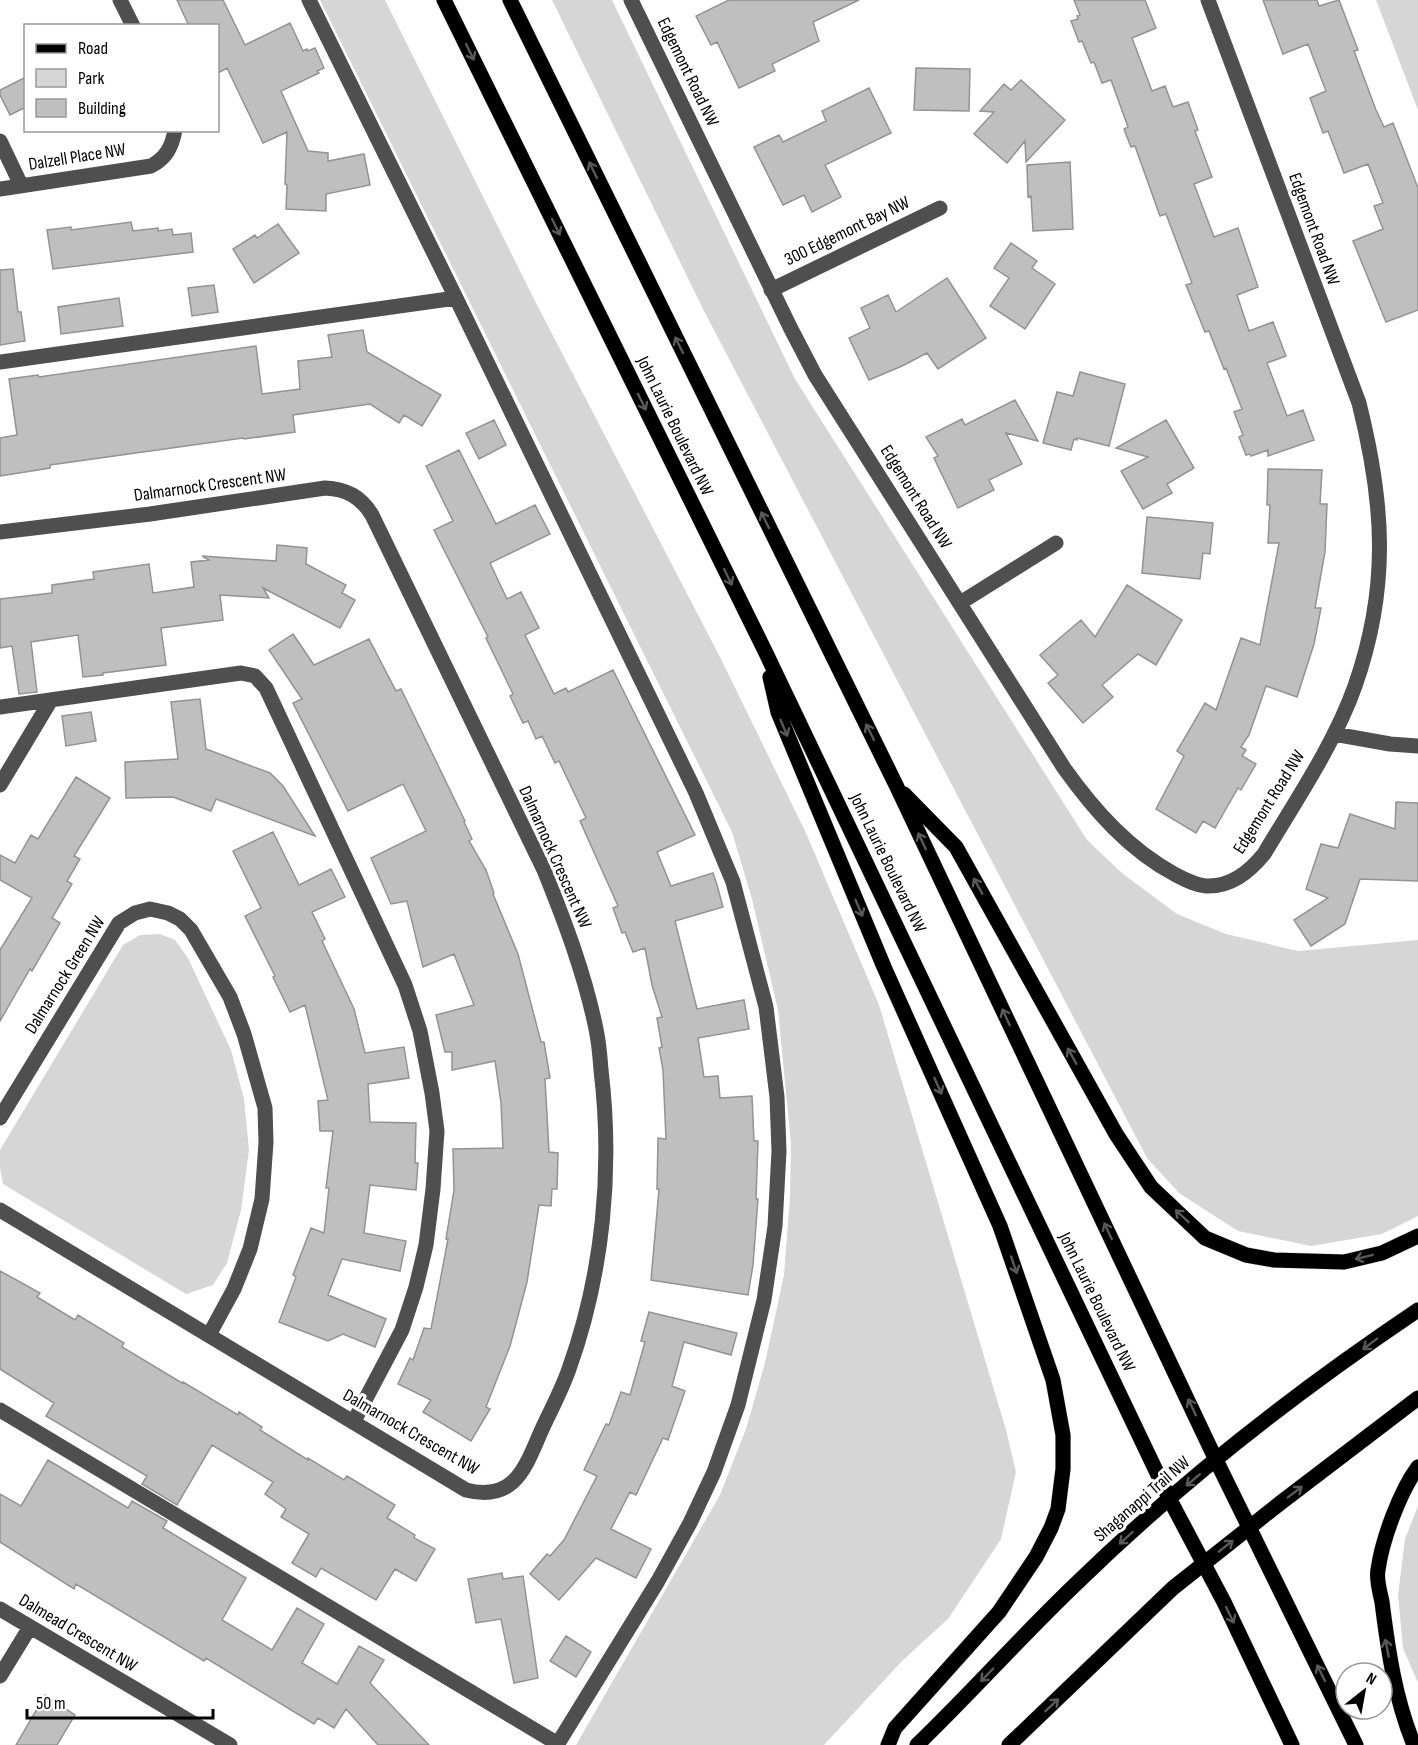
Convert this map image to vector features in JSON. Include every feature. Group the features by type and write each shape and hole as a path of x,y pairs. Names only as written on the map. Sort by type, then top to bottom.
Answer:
{"main road":[{"name":"John Laurie Boulevard NW","path":"444,0 765,651 1170,1500 1224,1602 1292,1745"},
{"path":"510,0 896,785 1216,1460 1356,1745"},
{"path":"765,651 778,712 884,967 1000,1226 1053,1380 1063,1435 1064,1469 1058,1509 1036,1557 999,1612 895,1728 888,1745"},
{"path":"896,785 956,847 1116,1134 1151,1187 1205,1238 1246,1255 1274,1260 1344,1262 1382,1253 1418,1236"},
{"name":"Shaganappi Trail NW","path":"917,1745 1080,1580 1216,1460 1246,1435 1418,1310"},
{"path":"1009,1745 1173,1588 1418,1398"},
{"path":"1414,1745 1406,1725 1386,1647 1377,1571 1392,1518 1411,1476 1418,1467"}],"street":[{"path":"120,0 131,24"},
{"path":"0,1410 558,1744 658,1581 690,1523 714,1472 738,1405 764,1299 775,1226 779,1151 777,1097 766,1007 733,882 714,834 456,298 309,0"},
{"name":"Edgemont Road NW","path":"631,0 771,290 816,375 1064,768 1084,797 1127,841 1164,869 1190,882 1205,886 1219,885 1238,879 1251,869 1264,854 1334,734 1355,687 1370,634 1377,594 1380,533 1371,452 1359,403 1208,0"},
{"name":"Dalzell Place NW","path":"0,189 151,166 159,162 170,150 175,132"},
{"path":"0,141 21,185"},
{"name":"300 Edgemont Bay NW","path":"771,290 940,208"},
{"path":"0,362 456,298"},
{"name":"Dalmarnock Crescent NW","path":"0,532 150,514 325,488 352,494 362,501 372,515 544,870 562,915 585,983 597,1032 606,1113 605,1182 600,1242 589,1300 569,1370 522,1473 512,1483 496,1491 484,1493 466,1490 0,1210"},
{"path":"960,603 1056,543"},
{"path":"0,707 241,673 255,676 266,688 405,985 420,1030 437,1131 426,1245 402,1330 354,1421"},
{"path":"0,785 51,700"},
{"path":"1334,734 1390,744 1418,746"},
{"name":"Dalmarnock Green NW","path":"0,1118 119,923 135,913 150,909 168,913 180,919 191,930 230,997 244,1034 264,1108 266,1142 262,1199 249,1249 234,1289 209,1335"},
{"name":"Dalmead Crescent NW","path":"0,1609 230,1745"},
{"path":"0,1676 30,1627"}],"green space":[{"path":"320,0 385,0 536,303 721,659 806,833 879,1005 1006,1430 1016,1472 1001,1539 948,1619 902,1661 824,1745 576,1745 720,1495 746,1429 765,1363 784,1275 790,1197 791,1144 778,1010 752,899 732,832"},
{"path":"552,0 612,0 795,379 1087,840 1123,874 1177,914 1226,934 1298,951 1418,940 1418,1216 1382,1234 1311,1246 1238,1231 1179,1193 1147,1158 704,311"},
{"path":"1376,0 1418,0 1418,110"},
{"path":"160,934 175,940 188,958 231,1050 244,1099 249,1150 241,1210 227,1263 213,1285 186,1294 3,1184 0,1168 0,1150 123,945 140,935"},
{"path":"1418,1506 1418,1683 1403,1648 1398,1595 1405,1539"}],"building":[{"path":"177,0 223,0 245,45 290,23 303,51 315,48 324,68 317,71 319,73 281,91 308,151 328,153 328,161 364,154 370,185 326,194 326,211 286,209 287,132 263,143 227,68 219,72 219,24 188,24"},
{"path":"729,0 859,0 813,22 819,41 772,64 775,71 739,88 717,42 711,45 696,16"},
{"path":"1074,0 1145,0 1156,28 1132,38 1152,91 1165,86 1173,107 1188,102 1198,130 1195,131 1212,177 1194,184 1214,237 1238,228 1258,287 1237,295 1249,331 1273,322 1286,356 1267,363 1287,416 1303,410 1314,440 1268,456 1268,450 1251,456 1246,455 1239,437 1243,435 1234,412 1242,409 1226,368 1224,369 1209,331 1205,332 1186,285 1192,283 1166,214 1160,216 1135,146 1131,147 1124,129 1128,127 1111,80 1102,83 1094,62 1091,63 1082,41 1079,42 1071,21 1078,19 1077,16 1080,15"},
{"path":"1263,0 1317,0 1319,6 1339,0 1358,50 1354,51 1376,110 1384,127 1393,123 1418,188 1418,310 1386,322 1353,241 1383,229 1374,206 1383,203 1368,164 1344,173 1328,131 1323,133 1310,98 1326,91 1308,44 1283,54"},
{"path":"916,68 970,69 969,111 914,110"},
{"path":"24,78 24,108 10,115 0,95 0,90"},
{"path":"1021,80 1065,120 1026,162 1025,141 1007,163 974,134 994,112 980,111 1004,84 1011,90"},
{"path":"869,88 891,133 825,165 841,197 812,212 804,195 783,205 754,147 779,135 783,142 826,121 822,111"},
{"path":"1070,162 1073,229 1033,231 1031,196 1028,197 1027,165"},
{"path":"131,222 133,231 158,228 158,231 172,229 173,235 191,233 193,252 53,269 47,230 71,227 71,230"},
{"path":"278,224 299,253 254,283 233,249 255,235 257,238"},
{"path":"1011,243 1037,261 1032,268 1055,284 1025,329 990,306 1009,278 994,268"},
{"path":"13,269 18,312 21,312 25,341 0,345 0,270"},
{"path":"947,278 986,338 938,369 927,353 869,380 849,338 870,328 861,308 888,295 896,312"},
{"path":"214,285 218,312 192,316 188,288"},
{"path":"119,298 123,326 61,334 58,307"},
{"path":"363,330 367,352 441,395 422,426 404,415 399,423 370,404 293,415 295,432 50,465 50,468 0,476 0,438 17,435 9,379 38,375 39,377 256,346 262,394 300,389 298,361 332,357 328,335"},
{"path":"1080,372 1125,384 1109,446 1077,438 1077,440 1074,439 1071,450 1043,443 1057,392 1073,396"},
{"path":"1015,400 1038,441 1006,433 1022,464 989,480 994,490 958,508 934,458 938,456 926,437 962,419 965,425"},
{"path":"494,420 506,445 479,459 466,433"},
{"path":"1166,420 1194,468 1167,484 1172,493 1143,509 1121,471 1148,457 1116,448"},
{"path":"459,450 496,524 535,505 550,534 490,563 507,599 521,592 539,628 525,635 554,694 566,688 568,692 613,670 695,835 657,852 671,886 713,873 723,907 675,921 697,1009 744,1000 749,1029 698,1038 704,1077 718,1076 720,1098 752,1096 754,1141 758,1141 756,1199 758,1199 753,1265 748,1295 651,1280 659,1189 657,1189 658,1138 666,1139 663,1070 659,1048 662,1047 657,1018 662,1017 652,985 645,948 633,952 625,932 622,933 613,908 618,906 580,821 586,818 559,761 555,763 542,736 536,739 528,721 523,723 510,696 513,694 486,638 488,637 434,530 453,521 426,466"},
{"path":"1268,469 1322,470 1320,504 1327,504 1325,552 1315,608 1321,608 1314,644 1297,697 1266,686 1249,735 1241,747 1246,750 1242,756 1256,764 1241,790 1238,788 1215,828 1203,821 1196,833 1156,809 1184,756 1177,751 1205,703 1216,710 1241,638 1260,645 1279,543 1268,543 1270,505 1267,505"},
{"path":"1147,517 1213,523 1210,554 1203,553 1200,579 1142,573"},
{"path":"277,545 307,548 306,564 346,585 342,593 355,600 340,628 263,588 269,598 220,595 223,620 161,628 166,665 83,677 78,635 31,642 37,692 19,694 12,646 0,648 0,599 52,593 52,585 94,579 93,572 149,564 153,593 194,587 191,562 209,560 202,556 276,561"},
{"path":"1127,585 1182,620 1156,665 1138,654 1102,685 1113,697 1083,723 1048,683 1058,675 1040,655 1081,620 1095,637"},
{"path":"293,634 314,665 369,639 396,691 401,689 465,821 472,839 469,841 486,870 493,894 518,954 541,1042 544,1042 550,1078 545,1079 549,1152 558,1153 557,1189 552,1189 551,1206 539,1205 527,1282 510,1346 486,1407 490,1409 471,1441 423,1412 431,1400 398,1384 410,1358 413,1360 424,1328 431,1329 448,1239 446,1239 454,1190 453,1149 503,1148 501,1103 495,1061 452,1070 452,1052 445,1052 436,1015 474,1005 454,954 423,967 407,901 391,904 371,858 426,831 403,784 348,811 293,703 302,699 269,650"},
{"path":"200,699 206,749 270,773 283,786 315,836 216,799 211,811 173,797 126,798 125,762 178,759 171,702"},
{"path":"91,712 96,741 66,746 62,716"},
{"path":"76,777 110,798 74,856 80,859 67,881 72,884 52,918 60,923 0,1021 0,950 32,898 0,880 0,855 15,863 31,835 38,839"},
{"path":"1396,802 1418,803 1418,881 1360,879 1345,924 1311,946 1294,920 1328,898 1306,889 1321,844 1338,848 1350,814 1395,829"},
{"path":"273,832 299,885 331,869 345,897 312,912 325,939 322,941 354,1009 365,1053 404,1047 409,1078 368,1084 370,1122 416,1123 415,1163 418,1163 416,1190 370,1185 364,1233 406,1241 400,1271 342,1259 328,1295 386,1319 375,1347 343,1334 328,1341 279,1322 296,1277 293,1275 311,1228 324,1233 329,1188 326,1188 333,1131 320,1131 318,1101 328,1100 305,1005 290,1012 245,916 261,908 233,851"},
{"path":"0,1271 40,1293 37,1297 75,1320 78,1315 124,1343 122,1347 238,1415 239,1412 262,1427 260,1430 308,1460 308,1458 344,1480 347,1476 395,1505 387,1518 415,1535 414,1538 435,1549 416,1581 395,1569 376,1600 321,1568 316,1577 292,1563 309,1534 281,1517 286,1509 265,1494 273,1482 212,1445 177,1505 142,1484 147,1476 46,1416 54,1403 0,1369"},
{"path":"649,1312 737,1333 731,1355 684,1342 672,1386 685,1391 668,1440 663,1438 636,1495 630,1492 611,1529 651,1549 636,1578 596,1558 559,1600 530,1574 547,1554 550,1556 564,1540 597,1476 584,1470 606,1424 609,1425 621,1392 630,1395 645,1342 641,1341"},
{"path":"48,1460 128,1508 132,1501 167,1521 163,1528 246,1578 222,1620 272,1650 297,1608 324,1624 302,1663 337,1684 359,1646 384,1660 370,1683 429,1745 378,1745 346,1709 334,1728 318,1718 314,1724 206,1658 204,1661 76,1584 74,1589 0,1542 0,1494 21,1506"},
{"path":"502,1573 503,1579 523,1576 538,1678 514,1683 501,1619 476,1623 468,1579"},
{"path":"566,1636 591,1652 576,1677 550,1661"},
{"path":"45,1695 75,1715 57,1745 16,1745"}]}
